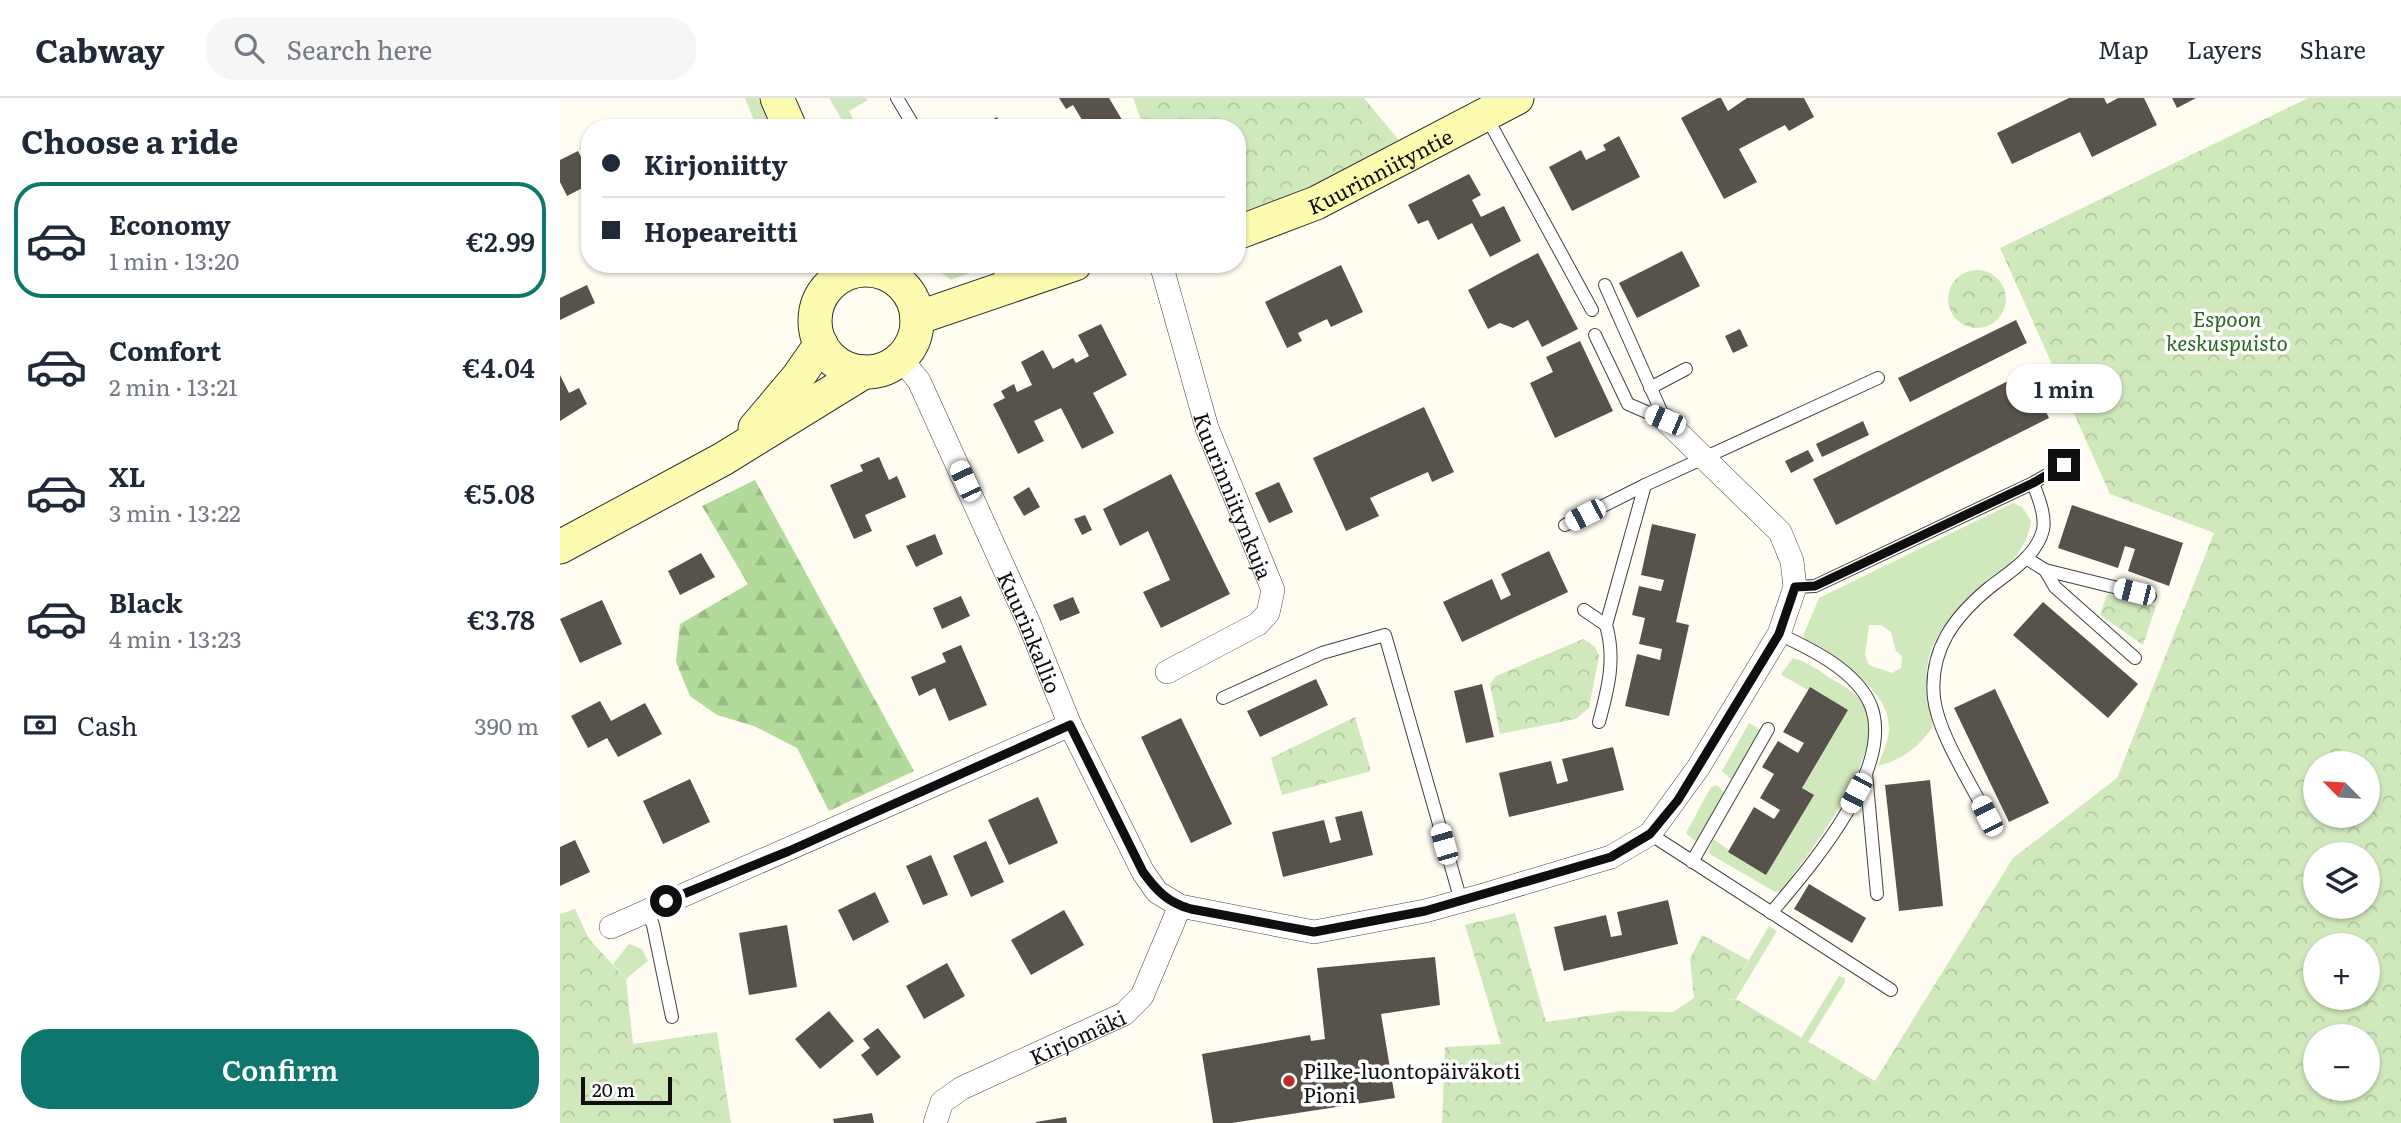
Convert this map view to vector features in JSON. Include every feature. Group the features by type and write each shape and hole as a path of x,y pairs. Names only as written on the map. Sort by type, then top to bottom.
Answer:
{"street":[{"path":"777,98 786,119"},
{"name":"Kuurinniityntie","path":"1246,230 1316,203 1517,98"},
{"path":"836,273 818,305 815,325 821,344 841,365 864,372"},
{"name":"Kuurinniitynkuja","path":"1164,273 1207,428 1273,590 1268,613 1258,624 1167,672"},
{"path":"560,547 723,459 864,372 884,369 901,359 914,338 917,318 912,299 892,274"},
{"path":"917,318 1002,275"},
{"path":"723,459 752,432 821,344"},
{"name":"Kuurinkallio","path":"901,359 919,381 1028,621 1070,725 1143,872 1157,892 1180,906 1314,932 1461,901 1611,857 1650,834 1698,768 1779,634 1795,587 1792,561 1780,532 1665,420"},
{"path":"611,927 646,909 789,851 1070,725"},
{"name":"Kirjomäki","path":"935,1123 942,1102 962,1088 1124,1014 1142,996 1180,906"}],"lane":[{"path":"897,98 910,119"},
{"path":"1485,114 1592,310"},
{"path":"1605,285 1665,420"},
{"path":"1595,335 1628,404 1665,420"},
{"path":"1650,388 1686,369"},
{"path":"1565,525 1645,485 1878,378"},
{"path":"1795,587 1815,586 2033,483 2064,465"},
{"path":"1987,816 1943,727 1934,698 1937,666 1942,640 1959,617 2026,558 2043,529 2042,511 2033,483"},
{"path":"1599,722 1608,691 1613,648 1606,625 1645,485"},
{"path":"2026,558 2045,570 2150,596"},
{"path":"2045,570 2055,587 2135,658"},
{"path":"1584,610 1606,625"},
{"path":"1771,913 1813,864 1866,773 1875,735 1871,706 1853,682 1829,661 1779,634"},
{"path":"1223,698 1322,653 1385,635 1461,901"},
{"path":"1692,862 1768,729"},
{"path":"1866,773 1877,894"},
{"path":"1650,834 1891,990"},
{"path":"646,909 653,925 671,1017"}],"green space":[{"path":"745,98 758,98 766,119 753,119"},
{"path":"829,98 868,100 849,111 853,119 842,119"},
{"path":"1133,98 1364,98 1402,144 1293,200 1246,212 1246,119 1141,119"},
{"name":"Espoon keskuspuisto","path":"2308,98 2401,98 2401,1123 1442,1123 1445,1047 1501,1044 1465,925 1515,913 1546,1022 1622,1011 1673,1012 1694,998 1690,959 1702,935 1748,960 1726,1000 1736,999 1875,1081 2013,858 2117,778 2214,533 2110,494 2000,248"},
{"path":"1977,270 1998,278 2006,299 1998,320 1977,328 1956,320 1948,299 1956,278"},
{"path":"942,273 969,273 951,280"},
{"path":"755,480 914,771 829,811 797,748 754,726 717,715 690,696 676,662 680,624 748,584 702,506"},
{"path":"2013,503 2022,507 2031,521 2025,541 2014,558 1966,603 1938,637 1929,657 1927,674 1933,727 1909,752 1887,763 1878,766 1887,743 1889,728 1887,713 1880,700 1859,677 1807,643 1803,636 1819,598","holes":["1869,625 1881,625 1891,632 1896,651 1902,656 1901,668 1892,673 1869,665 1865,655"]},
{"path":"2107,594 2156,606 2143,645 2100,615"},
{"path":"1583,639 1595,647 1599,656 1589,708 1576,719 1500,734 1490,684 1496,676"},
{"path":"1793,658 1815,668 1855,695 1864,705 1869,724 1866,748 1857,774 1842,802 1781,891 1775,892 1708,853 1713,839 1766,875 1813,795 1802,788 1848,710 1783,676 1781,674"},
{"path":"1355,717 1371,771 1282,795 1271,758"},
{"path":"1749,723 1761,730 1734,779 1731,779 1722,771"},
{"path":"1717,785 1725,793 1700,838 1695,841 1686,833 1711,787"},
{"path":"575,909 589,939 626,979 633,1044 717,1032 731,1123 560,1123 560,914"},
{"path":"1769,926 1777,931 1736,999 1725,1000"},
{"path":"629,944 642,949 648,961 626,979 613,964"},
{"path":"1839,976 1845,978 1845,982 1808,1042 1801,1038"}],"building":[{"path":"1059,98 1109,98 1122,119 1082,119 1073,105 1066,109"},
{"path":"1721,98 1728,111 1747,98 1804,98 1814,117 1789,131 1785,125 1739,149 1757,182 1724,199 1681,118"},
{"path":"2069,98 2104,98 2107,104 2118,98 2144,98 2157,125 2092,157 2080,132 2012,164 1997,133"},
{"path":"2172,98 2196,98 2177,108"},
{"path":"1619,136 1640,177 1572,211 1549,167 1581,150 1586,160 1606,150 1603,145"},
{"path":"578,151 581,157 581,189 567,196 560,182 560,160"},
{"path":"1469,174 1481,195 1472,200 1481,217 1504,206 1521,241 1490,257 1472,223 1438,240 1428,220 1418,224 1408,205"},
{"path":"1682,251 1700,286 1637,318 1619,283"},
{"path":"1538,253 1578,329 1542,347 1528,320 1513,328 1500,323 1488,329 1468,290"},
{"path":"1341,265 1363,312 1331,327 1327,319 1298,333 1302,341 1287,348 1265,302"},
{"path":"587,285 595,303 560,320 560,298"},
{"path":"2016,320 2027,343 1910,402 1898,378"},
{"path":"1101,324 1127,375 1093,393 1114,433 1082,449 1061,408 1034,421 1044,441 1018,454 993,404 1005,398 1001,391 1014,384 1017,392 1032,385 1021,362 1043,350 1053,369 1073,358 1076,363 1089,356 1078,335"},
{"path":"1740,329 1748,346 1733,353 1725,336"},
{"path":"1580,341 1613,411 1555,438 1530,383 1553,372 1546,357"},
{"path":"2026,372 2049,418 1836,525 1813,479"},
{"path":"560,375 569,393 579,388 587,404 560,421"},
{"path":"1424,407 1454,472 1432,482 1428,472 1370,498 1379,516 1346,531 1313,458"},
{"path":"1863,421 1869,435 1822,457 1816,444"},
{"path":"1808,450 1814,461 1791,473 1785,461"},
{"path":"879,457 889,480 897,476 906,497 865,515 872,531 854,539 830,485 863,471 860,465"},
{"path":"1171,474 1230,594 1161,628 1143,592 1170,580 1148,531 1120,546 1103,509"},
{"path":"1279,482 1293,512 1269,523 1255,493"},
{"path":"1029,487 1040,507 1024,516 1013,497"},
{"path":"2072,505 2183,543 2169,586 2128,571 2135,549 2125,546 2118,568 2058,548"},
{"path":"1085,515 1092,530 1082,535 1074,519"},
{"path":"1652,524 1696,534 1676,622 1689,625 1669,716 1625,706 1637,654 1660,660 1662,649 1639,644 1645,618 1632,615 1639,586 1661,591 1664,580 1641,575"},
{"path":"935,534 943,554 916,567 906,546"},
{"path":"1549,551 1568,592 1462,642 1443,602 1492,579 1501,600 1511,595 1501,574"},
{"path":"701,553 715,577 680,595 668,571"},
{"path":"961,596 970,616 942,629 933,608"},
{"path":"1073,597 1080,613 1060,621 1053,605"},
{"path":"602,600 622,644 580,663 560,619"},
{"path":"2043,602 2138,684 2108,718 2013,635"},
{"path":"961,645 987,705 949,721 935,688 919,696 911,677 946,662 942,653"},
{"path":"1316,679 1328,705 1260,737 1247,711"},
{"path":"1482,684 1494,737 1466,743 1454,691"},
{"path":"1810,687 1848,710 1802,788 1814,795 1766,875 1728,852 1754,807 1774,819 1780,810 1760,798 1774,774 1762,767 1778,741 1798,753 1804,743 1783,732"},
{"path":"1995,689 2049,803 2009,822 1954,708"},
{"path":"600,701 611,721 645,703 662,734 618,757 607,738 588,748 571,716"},
{"path":"1181,718 1232,824 1191,843 1141,737"},
{"path":"1613,747 1624,790 1509,817 1499,773 1551,761 1557,784 1568,781 1562,759"},
{"path":"690,779 710,822 663,844 643,801"},
{"path":"1930,780 1943,906 1899,911 1885,785"},
{"path":"1038,797 1058,843 1009,865 988,820"},
{"path":"1362,811 1373,855 1283,877 1272,832 1324,820 1330,843 1341,840 1335,817"},
{"path":"575,840 590,872 560,886 560,847"},
{"path":"986,841 1004,882 971,897 953,856"},
{"path":"931,855 948,895 923,905 906,866"},
{"path":"1809,884 1866,918 1852,943 1794,909"},
{"path":"875,892 889,922 853,941 838,910"},
{"path":"1668,900 1678,944 1564,971 1554,927 1606,915 1611,937 1622,935 1617,912"},
{"path":"1064,910 1084,945 1031,975 1011,940"},
{"path":"787,925 797,987 749,995 739,933"},
{"path":"1435,957 1440,1005 1381,1014 1395,1098 1232,1123 1213,1123 1202,1054 1310,1035 1311,1041 1325,1039 1317,968"},
{"path":"947,963 965,996 924,1019 906,986"},
{"path":"829,1011 854,1041 820,1069 795,1039"},
{"path":"878,1028 901,1057 877,1076 861,1055 870,1048 863,1039"},
{"path":"872,1113 874,1123 834,1123 833,1119"},
{"path":"1066,1117 1067,1123 1036,1123 1036,1122"}],"place":[{"name":"Pilke-luontopäiväkoti Pioni","path":"1289,1081"}],"route":[{"path":"666,901 789,851 1070,725 1143,872 1157,892 1180,906 1191,909 1314,932 1425,911 1611,857 1650,834 1678,800 1779,634 1795,587 1815,586 2033,483 2064,465"}]}
